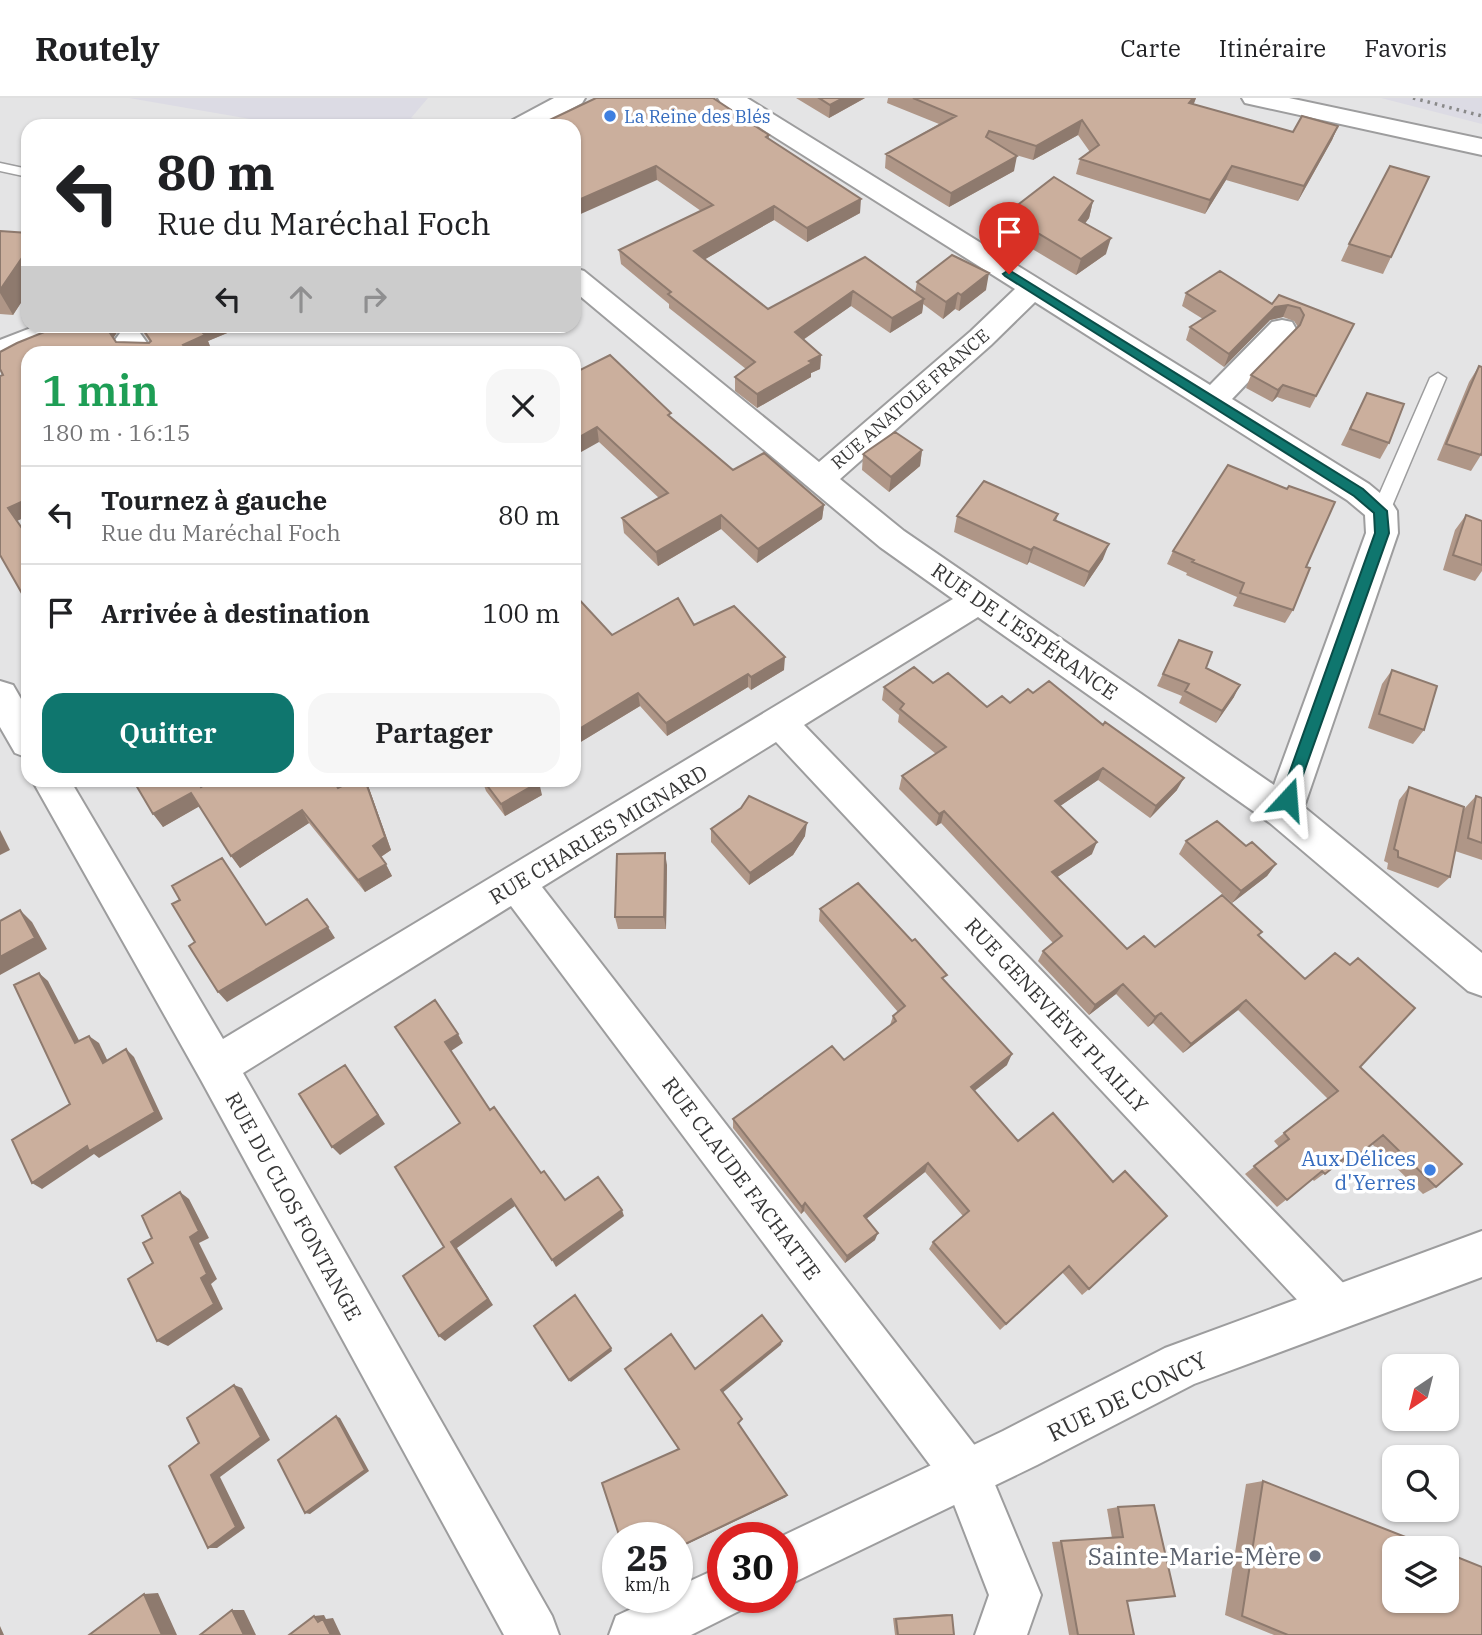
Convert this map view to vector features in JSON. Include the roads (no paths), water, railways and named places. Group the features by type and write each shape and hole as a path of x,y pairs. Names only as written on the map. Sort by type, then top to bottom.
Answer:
{"street":[{"path":"533,119 573,98"},
{"path":"730,98 1358,492 1381,511 1382,533 1283,812"},
{"path":"1254,98 1482,147"},
{"name":"RUE DE L'ESPÉRANCE","path":"581,283 892,539 1283,812 1482,978"},
{"name":"RUE ANATOLE FRANCE","path":"818,479 981,338 1032,289"},
{"path":"1213,401 1282,329"},
{"path":"0,351 44,333"},
{"name":"RUE CHARLES MIGNARD","path":"216,1066 980,599"},
{"path":"0,695 21,726"},
{"name":"RUE GENEVIÈVE PLAILLY","path":"780,723 1334,1306"},
{"name":"RUE DU CLOS FONTANGE","path":"54,787 216,1066 533,1635"},
{"name":"RUE CLAUDE FACHATTE","path":"517,884 966,1473 1015,1595 1001,1635"},
{"name":"RUE DE CONCY","path":"798,1555 1020,1448 1182,1365 1334,1306 1482,1254"},
{"path":"635,1635 707,1600"}],"lane":[{"path":"0,167 21,172"},
{"path":"1381,511 1438,378"}],"railway":[{"path":"1413,98 1482,116"}],"place":[{"name":"La Reine des Blés","path":"610,116"},
{"name":"Aux Délices d'Yerres","path":"1430,1170"},
{"name":"Sainte-Marie-Mère","path":"1315,1556"}]}
